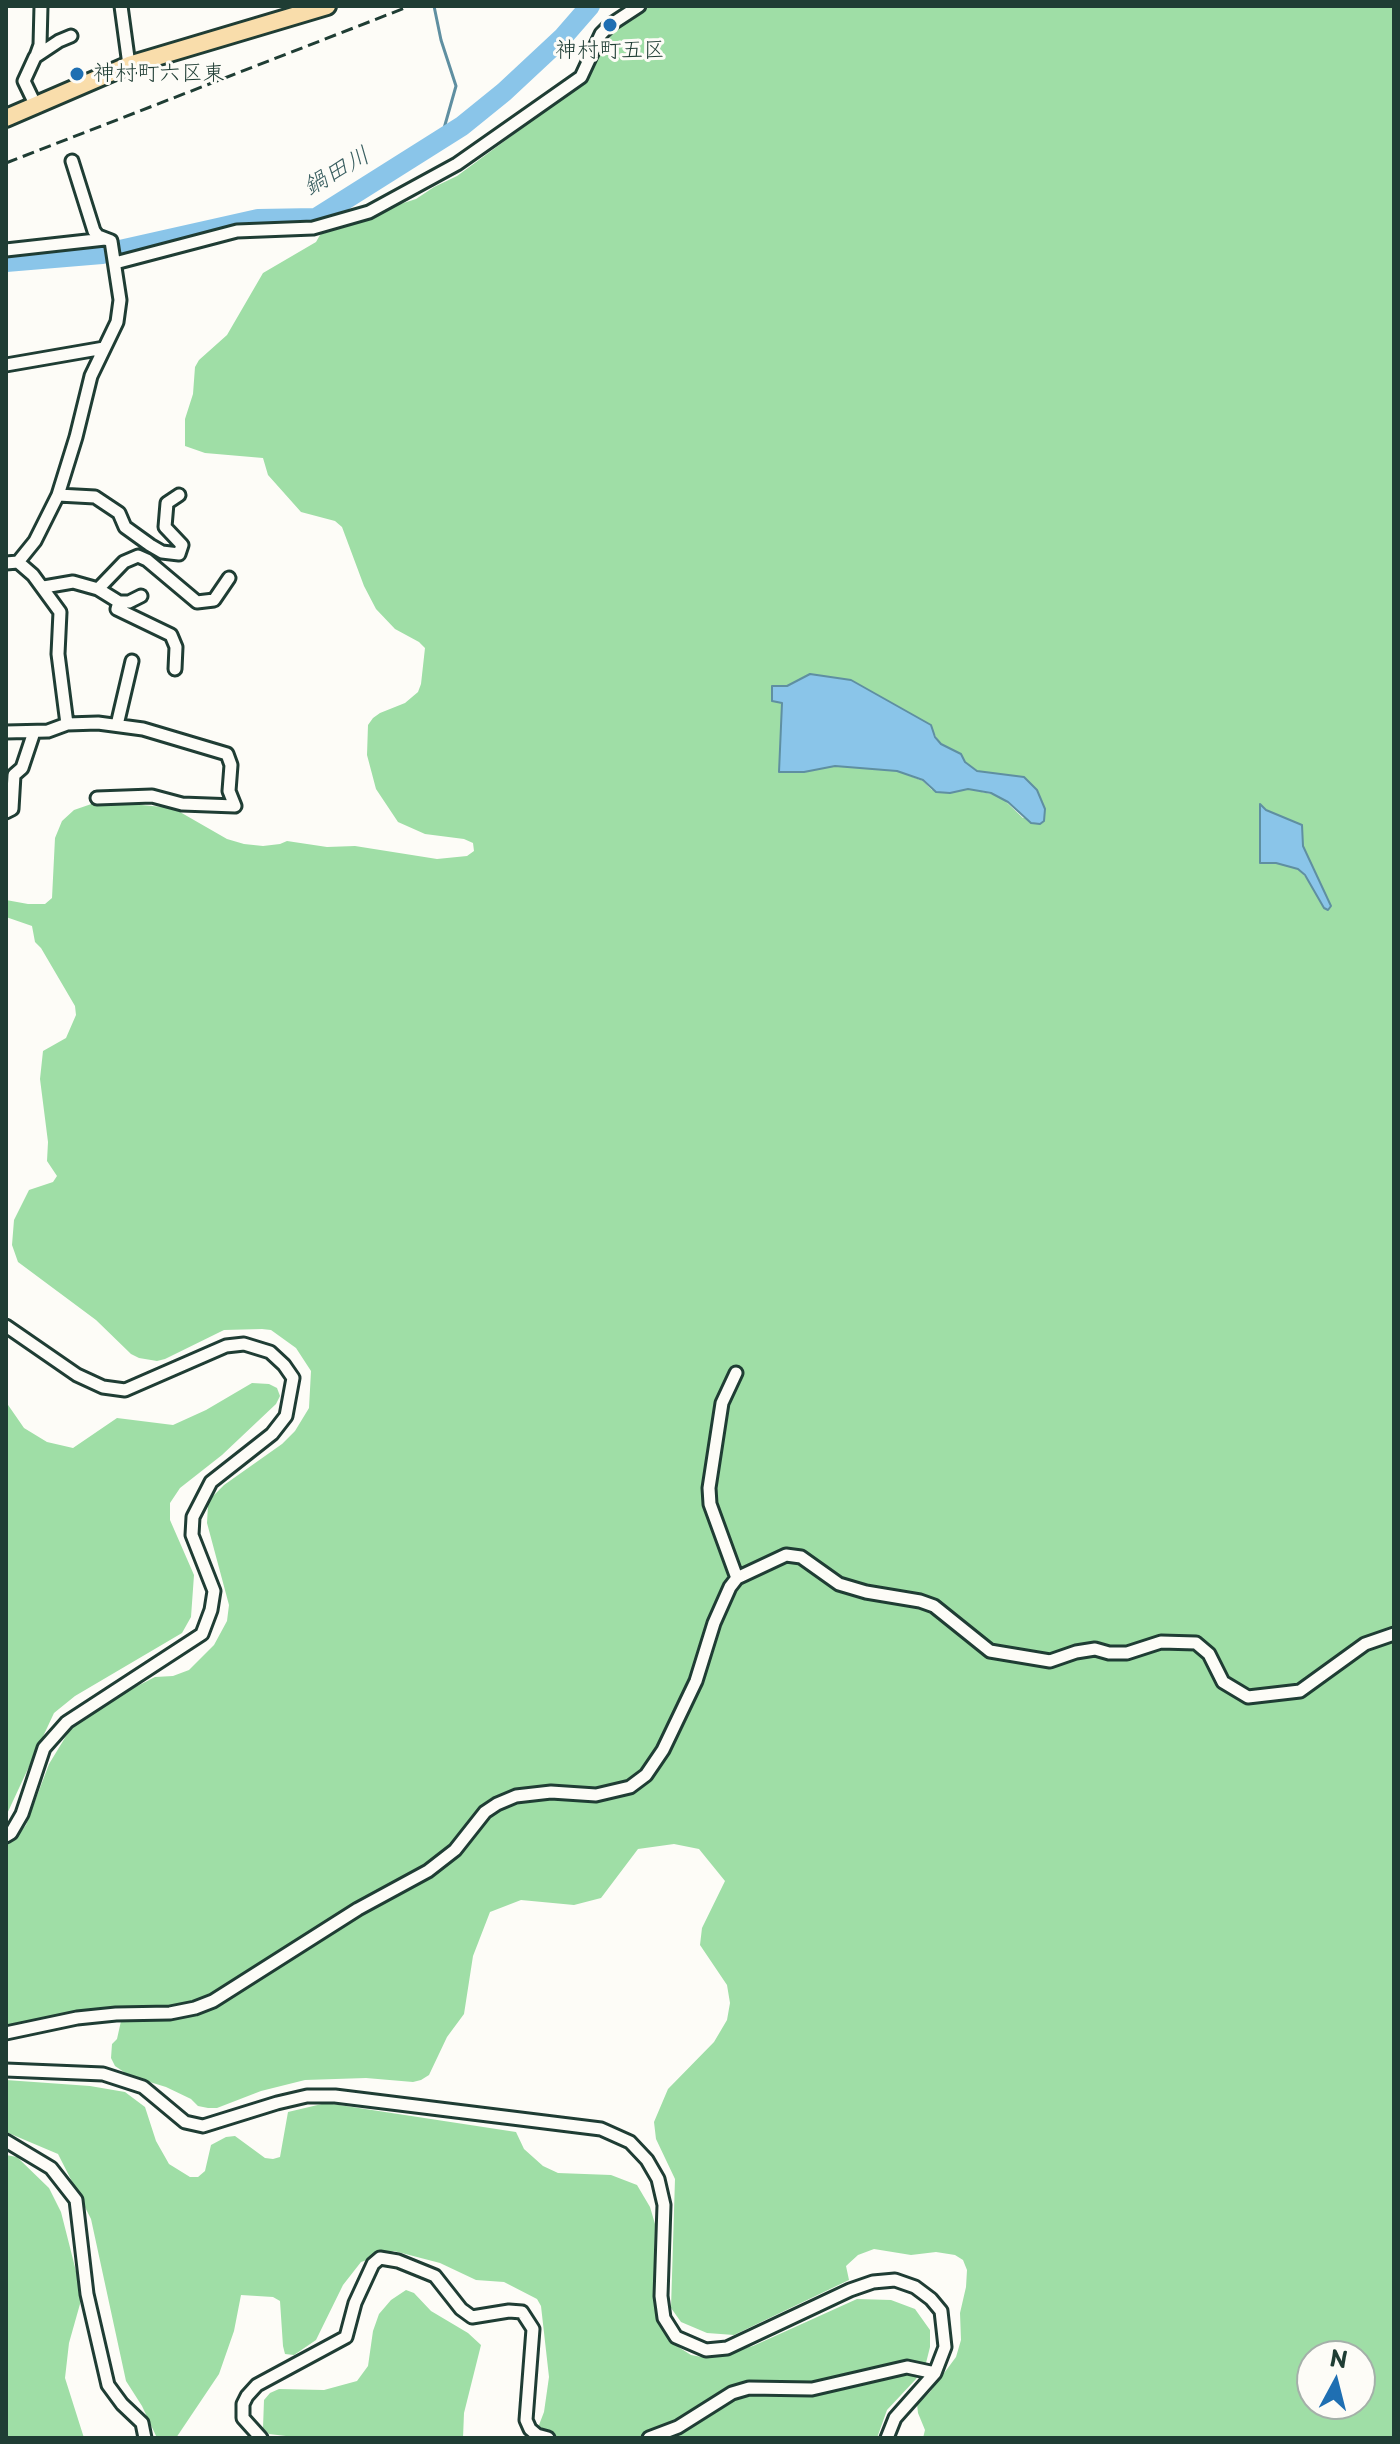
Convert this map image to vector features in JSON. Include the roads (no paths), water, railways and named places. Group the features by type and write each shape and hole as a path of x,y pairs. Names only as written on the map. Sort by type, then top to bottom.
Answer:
{"highway":[{"path":"6,118 129,65 327,6"}],"street":[{"path":"35,104 24,81 40,45 41,6"},
{"path":"121,6 129,65"},
{"path":"114,261 237,231 313,228 369,212 457,164 581,77 601,34 639,6"},
{"path":"35,57 71,36"},
{"path":"67,724 58,654 60,612 44,587 12,563 35,541 58,495 91,376 117,322 120,300 109,240 94,231 72,161"},
{"path":"6,250 109,240"},
{"path":"6,365 104,348"},
{"path":"58,495 95,497 119,513 125,527 150,545 162,552 179,554 182,545 165,527 167,503 179,495"},
{"path":"98,589 124,562 138,556 150,545"},
{"path":"138,556 197,602 214,600 229,578"},
{"path":"44,587 73,582 98,589 119,602 129,602 141,596"},
{"path":"119,602 117,609 171,635 176,647 175,669"},
{"path":"117,725 132,661"},
{"path":"6,732 48,731 67,724 117,725 143,729 227,754 231,765 229,791 235,806 182,804 152,796 97,798"},
{"path":"6,812 12,809 14,775 22,768 34,732"},
{"path":"6,1326 77,1375 103,1387 125,1390 226,1346 244,1344 270,1352 293,1378 286,1416 272,1434 211,1482 193,1517 192,1535 214,1591 202,1634 67,1722 44,1748 22,1814 6,1836"},
{"path":"736,1373 722,1403 709,1488 710,1504 737,1578"},
{"path":"6,2033 77,2018 170,2013 213,2001 358,1909 428,1871 455,1850 485,1812 497,1804 516,1796 551,1792 596,1795 630,1787 646,1775 663,1750 696,1681 730,1587 737,1578 786,1555 801,1557 839,1584 934,1606 986,1649 1050,1661 1095,1649 1127,1653 1161,1642 1196,1643 1209,1654 1223,1682 1235,1692 1248,1697 1300,1691 1365,1644 1394,1634"},
{"path":"6,2070 103,2074 143,2087 185,2122 203,2126 307,2096 335,2096 601,2129 630,2142 647,2160 658,2179 664,2205 661,2277 664,2318 676,2337 706,2350 727,2348 873,2282 895,2280 915,2287 931,2299 941,2311 945,2347 935,2373 895,2418 887,2438"},
{"path":"6,2141 51,2168 76,2200 87,2294 108,2385 142,2423 145,2438"},
{"path":"261,2438 243,2418 243,2404 247,2396 257,2385 346,2337 355,2303 373,2264 380,2258 398,2261 435,2276 461,2309 472,2317 522,2312 533,2329 526,2420 537,2435 548,2438"},
{"path":"649,2438 678,2427 732,2393 749,2388 812,2389 907,2367 935,2373"}],"water":[{"path":"810,674 851,680 931,725 941,744 961,754 965,762 977,771 1024,777 1037,790 1045,809 1044,821 1031,823 1008,802 991,793 968,789 936,792 923,780 897,771 835,766 804,772 779,772 782,703 772,701 772,686 787,686"},
{"path":"1260,804 1266,810 1302,825 1303,846 1331,906 1328,910 1298,869 1276,863 1260,863"}],"waterway":[{"path":"434,6 456,86 441,139"},
{"name":"鍋田川","path":"6,262 102,254 258,219 316,218 462,126 563,37 590,6"}],"railway":[{"path":"6,163 410,6"}],"place":[{"name":"神村町五区","path":"610,25"},
{"name":"神村町六区東","path":"77,74"}]}
